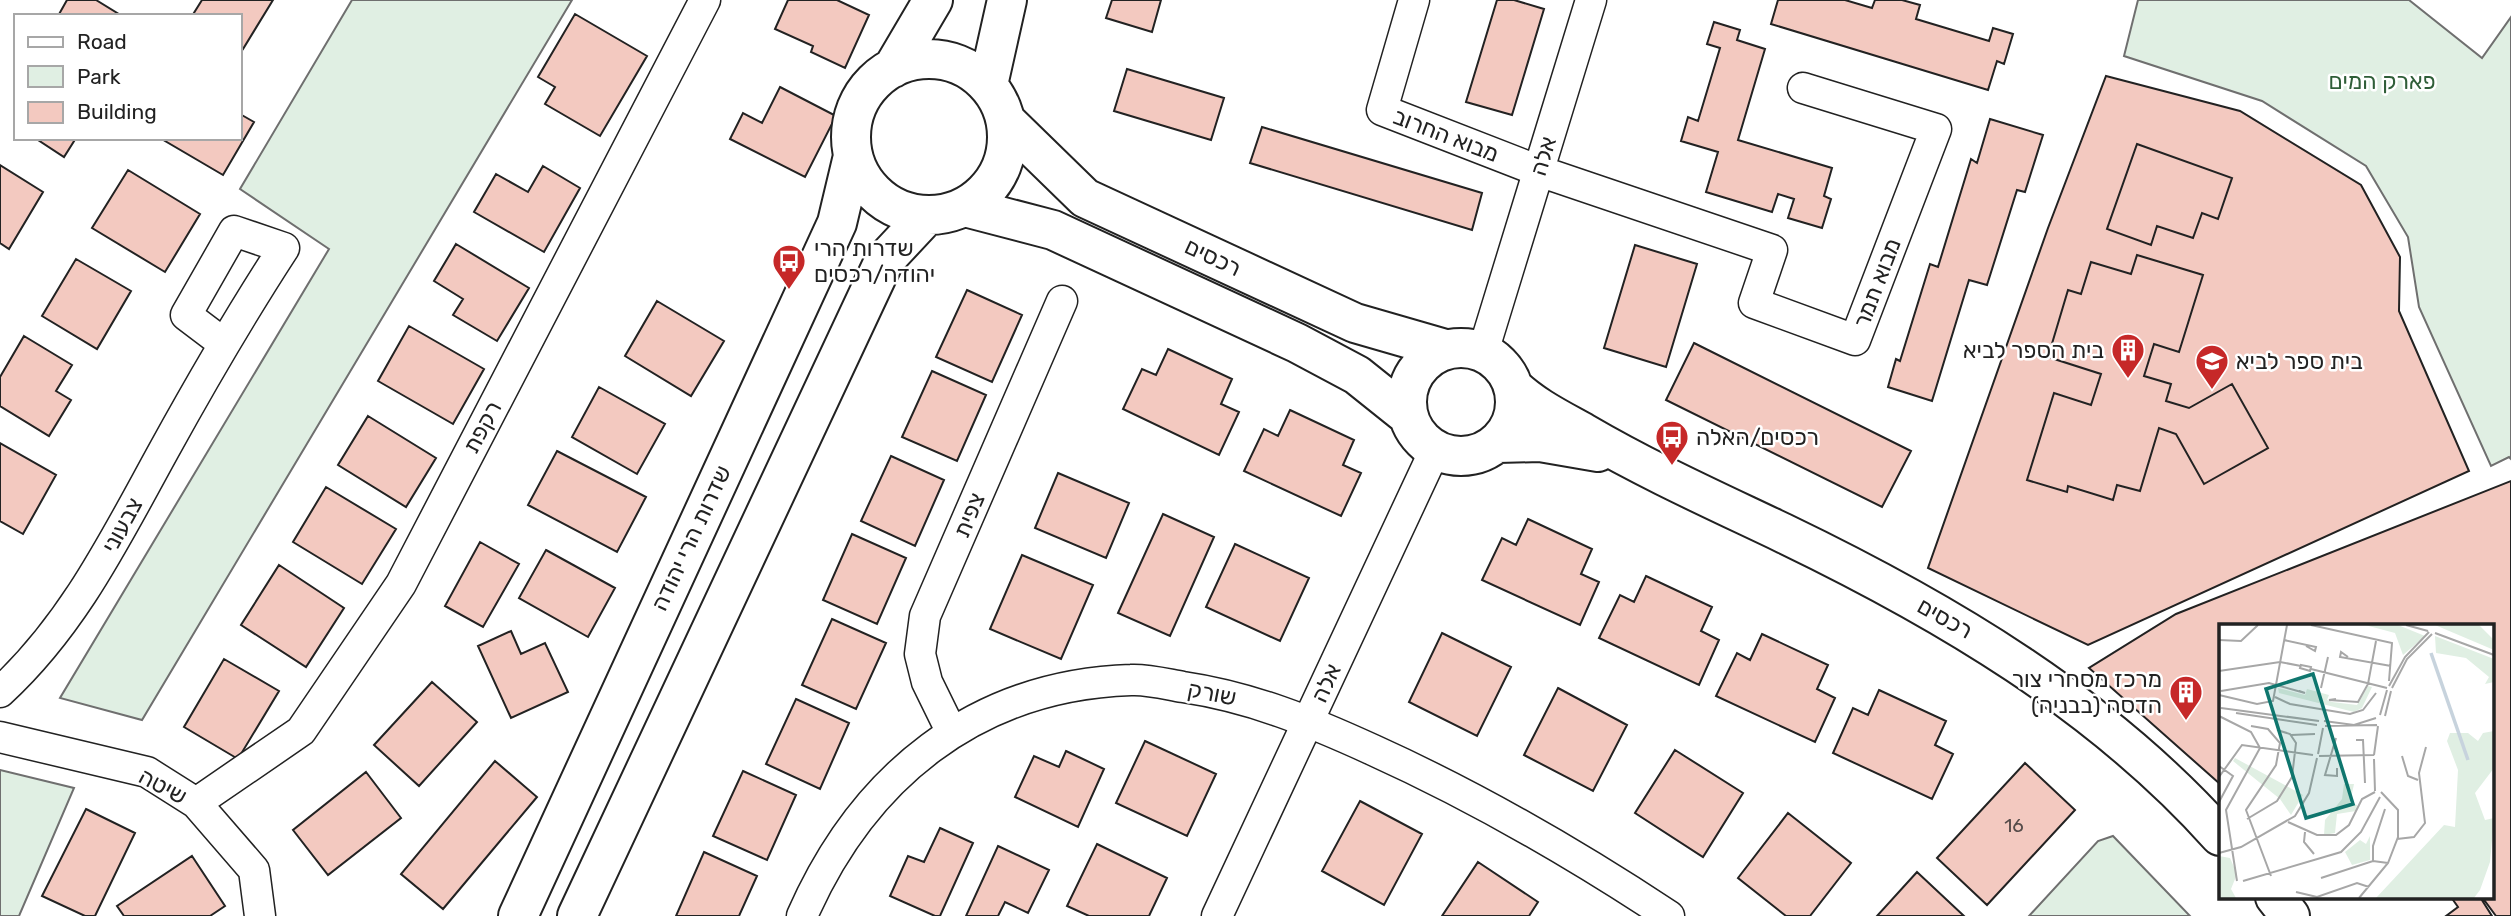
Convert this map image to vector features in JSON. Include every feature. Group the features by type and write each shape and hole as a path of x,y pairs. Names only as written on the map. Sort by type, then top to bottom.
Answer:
{"street":[{"name":"רקפת","path":"196,803 301,731 401,584 705,0"},
{"path":"892,68 933,0"},
{"path":"988,85 1007,0"},
{"name":"מבוא החרוב","path":"1414,0 1381,110 1539,171"},
{"name":"אלה","path":"1483,352 1591,0"},
{"path":"933,59 954,63 973,72 988,85 1006,121 1007,141 999,170 982,195 965,207 947,214 907,212 888,204 860,175 853,156 854,115 875,80 892,68 912,61 933,59"},
{"name":"מבוא תמר","path":"1539,171 1772,250 1754,303 1855,340 1936,129 1803,88"},
{"name":"רכסים","path":"1006,121 1085,198 1355,323 1445,349"},
{"name":"שדרות הרי יהודה","path":"518,916 837,223 853,156"},
{"name":"רכסים","path":"965,207 1053,230 1297,343 1357,375 1407,415"},
{"path":"577,916 884,261 926,215"},
{"name":"צפית","path":"952,733 927,682 920,654 925,616 1062,301"},
{"name":"צבעוני","path":"0,692 32,660 87,590 223,343"},
{"path":"1464,347 1483,352 1505,370 1513,387 1516,406 1511,425 1498,443 1482,453 1463,458 1435,450 1415,432 1407,415 1406,396 1412,377 1428,358 1445,349 1464,347"},
{"name":"רכסים","path":"1513,387 1529,402 1630,460 1844,562 1979,637 2096,720 2196,809 2219,834"},
{"name":"רכסים","path":"1498,443 1566,445 1630,460"},
{"name":"אלה","path":"1217,916 1435,450"},
{"name":"שורק","path":"802,916 841,842 884,786 928,747 981,716 1063,687 1133,680 1239,698 1308,721 1412,768 1510,819 1606,874 1669,916"},
{"name":"שיטה","path":"0,737 147,772 196,803 254,870 260,916"},
{"path":"2276,898 2290,916"}],"green space":[{"path":"352,0 572,0 142,720 60,698 329,249 240,189"},
{"name":"פארק המים","path":"2138,0 2409,0 2482,58 2511,17 2511,459 2509,457 2491,466 2419,307 2408,237 2366,166 2262,101 2124,56"},
{"path":"0,770 74,788 19,916 0,916"},
{"path":"2113,836 2190,916 2029,916 2098,841"}],"building":[{"path":"67,0 96,0 119,14 59,14"},
{"path":"202,0 273,0 243,49 242,14 193,14"},
{"path":"788,0 837,0 869,15 845,68 811,52 813,46 775,29"},
{"path":"1112,0 1161,0 1152,32 1106,18"},
{"path":"1497,0 1514,0 1544,9 1512,115 1466,102"},
{"path":"1778,0 1845,0 1872,8 1875,0 1902,0 1920,5 1916,19 1989,41 1993,28 2013,34 2004,64 1997,61 1988,90 1771,24"},
{"path":"575,14 647,56 600,136 545,104 555,87 538,77"},
{"path":"1714,22 1740,30 1737,40 1765,49 1738,140 1832,168 1824,196 1831,199 1822,228 1788,218 1794,199 1778,194 1772,212 1706,192 1718,152 1681,141 1688,117 1698,121 1720,48 1707,44"},
{"path":"1127,69 1224,98 1211,140 1114,111"},
{"name":"בית ספר לביא","path":"2106,76 2240,111 2361,185 2400,257 2399,311 2469,471 2088,645 1928,568 2048,228"},
{"path":"780,87 836,116 805,177 730,139 743,113 762,123"},
{"path":"242,115 254,122 223,175 163,140 242,140"},
{"path":"1990,119 2043,135 2025,192 2017,190 1987,285 1969,280 1932,401 1888,387 1896,359 1900,361 1930,264 1938,267 1971,159 1977,163"},
{"path":"1262,127 1482,193 1472,230 1250,163"},
{"path":"38,140 75,140 64,157"},
{"path":"2137,144 2232,178 2218,219 2202,213 2193,238 2157,226 2151,245 2107,229"},
{"path":"0,165 43,192 9,249 0,243"},
{"path":"543,166 580,188 544,252 474,212 496,174 528,192"},
{"path":"128,170 200,214 165,272 92,228"},
{"path":"456,244 529,288 497,341 453,315 463,299 434,281"},
{"path":"1635,245 1697,264 1666,367 1604,348"},
{"name":"בית הספר לביא","path":"2137,255 2203,275 2179,352 2154,344 2144,376 2171,384 2166,401 2189,408 2232,384 2268,448 2204,484 2176,434 2159,428 2140,491 2117,485 2113,500 2068,486 2067,492 2027,480 2054,393 2091,405 2101,374 2048,357 2068,290 2081,294 2091,262 2131,274"},
{"path":"76,259 131,291 97,349 42,316"},
{"path":"967,290 1022,315 992,382 936,357"},
{"path":"657,301 724,341 691,396 625,356"},
{"path":"409,326 484,369 453,424 378,381"},
{"path":"24,336 72,365 56,391 71,400 49,436 0,406 0,377"},
{"path":"1694,343 1911,451 1882,507 1666,400"},
{"path":"1168,349 1232,379 1221,404 1239,412 1219,455 1123,409 1142,369 1156,375"},
{"path":"932,371 986,395 957,461 902,437"},
{"path":"599,387 665,424 637,474 572,437"},
{"path":"1290,410 1354,440 1343,465 1361,473 1341,516 1244,471 1264,429 1278,436"},
{"path":"368,416 436,458 406,507 338,465"},
{"path":"0,443 56,475 23,534 0,521"},
{"path":"557,451 646,497 617,552 528,505"},
{"path":"891,456 944,480 915,546 861,521"},
{"path":"1058,473 1129,503 1106,558 1035,528"},
{"name":"מרכז מסחרי צור הדסה (בבניה)","path":"2511,481 2511,916 2496,916 2483,898 2494,898 2494,624 2219,624 2219,783 2089,668 2176,614"},
{"path":"326,487 396,529 362,584 293,542"},
{"path":"1163,514 1214,537 1170,636 1118,613"},
{"path":"1528,519 1592,549 1581,574 1599,582 1580,625 1482,580 1502,538 1516,545"},
{"path":"852,534 906,558 877,624 823,600"},
{"path":"480,542 519,564 483,627 445,606"},
{"path":"1235,544 1309,578 1280,641 1206,607"},
{"path":"546,550 615,588 588,637 519,598"},
{"path":"1022,555 1093,585 1061,659 990,629"},
{"path":"279,565 344,608 306,667 241,625"},
{"path":"1646,576 1712,607 1701,631 1719,640 1699,685 1599,638 1620,595 1634,602"},
{"path":"832,619 886,643 856,709 802,685"},
{"path":"511,631 521,654 545,643 568,692 511,718 478,646"},
{"path":"1442,633 1511,667 1477,736 1409,702"},
{"path":"1762,634 1828,665 1817,689 1835,698 1815,742 1716,696 1737,653 1750,660"},
{"path":"224,659 279,691 238,759 184,727"},
{"path":"432,682 477,722 419,786 374,745"},
{"path":"1558,688 1627,725 1593,791 1524,755"},
{"path":"1879,690 1946,721 1935,745 1953,754 1932,799 1833,753 1853,708 1868,715"},
{"path":"796,699 849,723 820,789 766,764"},
{"path":"1145,741 1216,774 1187,836 1116,803"},
{"path":"1675,750 1743,793 1703,857 1635,813"},
{"path":"1066,751 1104,769 1078,827 1015,797 1034,756 1059,767"},
{"path":"495,761 537,797 443,909 401,874"},
{"path":"2025,763 2075,810 1987,905 1937,858"},
{"path":"743,771 796,795 767,860 713,836"},
{"path":"366,772 401,818 328,875 293,830"},
{"path":"1360,801 1422,834 1384,905 1322,871"},
{"path":"86,809 135,833 95,916 85,916 42,896"},
{"path":"1788,813 1851,863 1810,916 1786,916 1738,878"},
{"path":"940,828 973,843 940,916 935,916 890,896 908,856 924,862"},
{"path":"1097,844 1167,878 1149,916 1089,916 1067,906"},
{"path":"998,846 1049,870 1028,913 1005,902 998,916 966,916"},
{"path":"704,852 757,876 739,916 676,916"},
{"path":"192,856 225,906 210,916 124,916 117,906"},
{"path":"1478,862 1538,902 1529,916 1442,916"},
{"path":"1917,872 1964,916 1877,916"},
{"path":"2452,898 2481,898 2492,916 2446,916 2458,907"}],"place":[{"name":"שדרות הרי יהודה/רכסים","path":"789,291"},
{"name":"בית הספר לביא","path":"2128,380"},
{"name":"בית ספר לביא","path":"2212,391"},
{"name":"רכסים/האלה","path":"1672,467"},
{"name":"מרכז מסחרי צור הדסה (בבניה)","path":"2186,722"}]}
